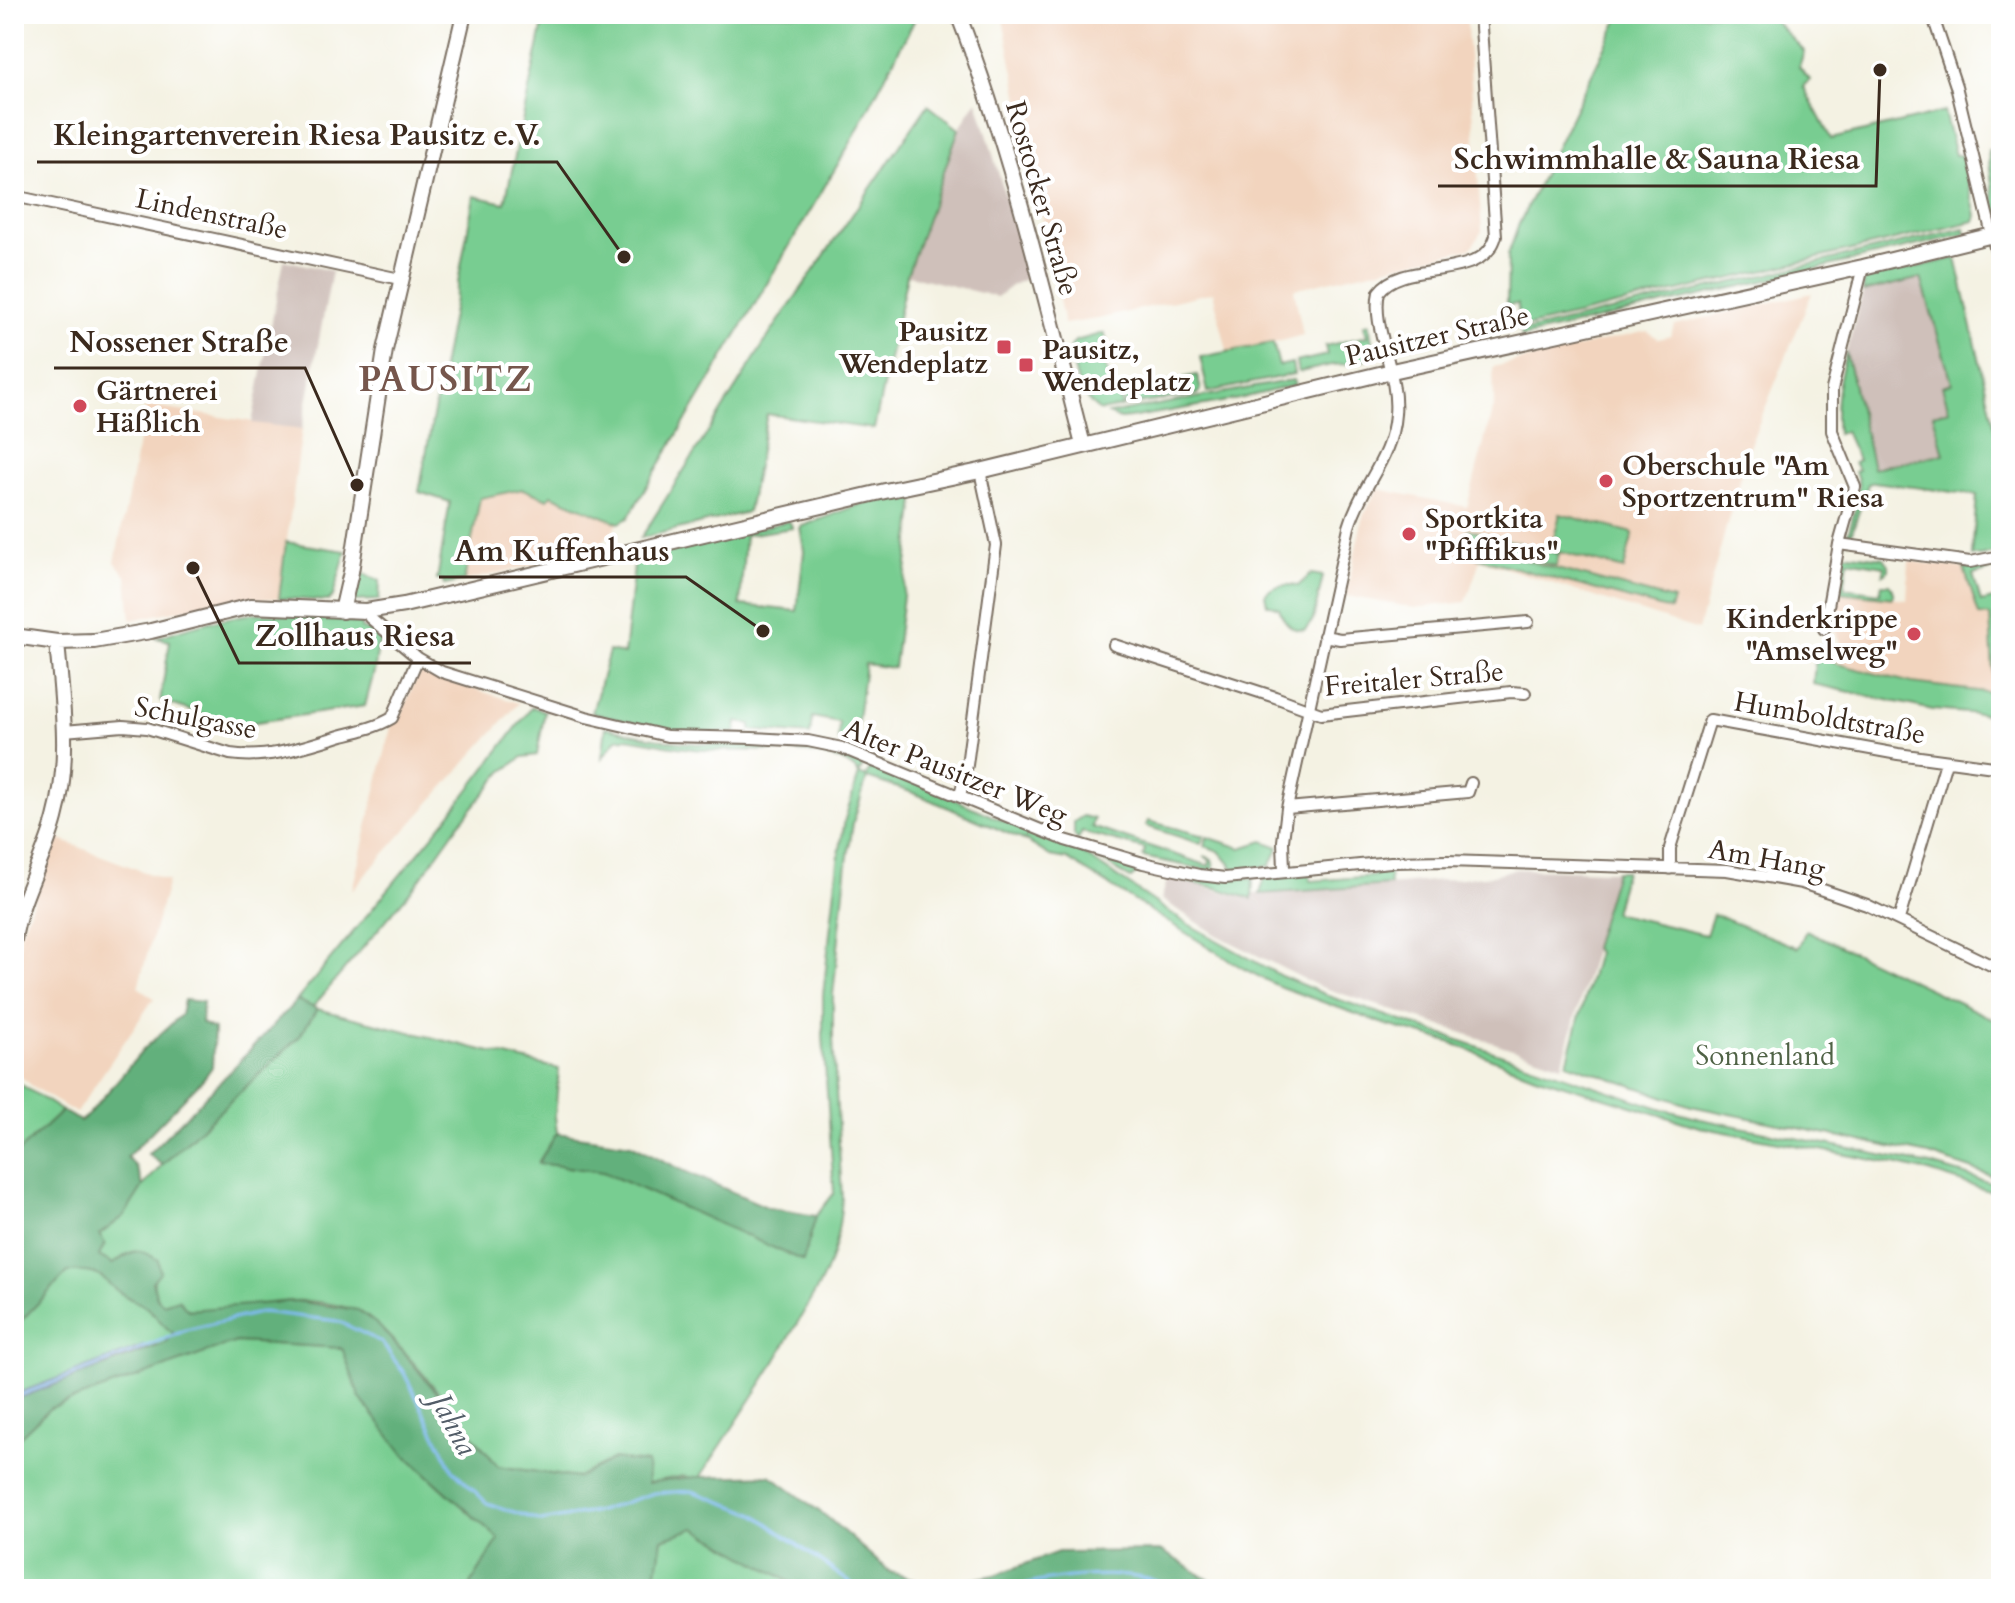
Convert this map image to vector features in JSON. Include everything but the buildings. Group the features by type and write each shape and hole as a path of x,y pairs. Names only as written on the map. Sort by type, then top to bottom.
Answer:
{"street":[{"path":"342,611 356,546 385,350 464,14"},
{"name":"Rostocker Straße","path":"958,14 978,66 1042,285 1083,445"},
{"name":"Freitaler Straße","path":"1284,870 1283,841 1287,808 1356,504 1384,459 1393,436 1396,394 1377,301 1382,287 1394,280 1482,257 1496,236 1480,14"},
{"path":"1932,14 1950,64 1996,234 2001,272"},
{"name":"Lindenstraße","path":"14,196 400,279"},
{"name":"Pausitzer Straße","path":"14,636 57,642 94,641 137,634 251,606 366,611 404,605 1392,371 1863,267 1996,234"},
{"path":"1824,629 1839,544 1855,487 1832,431 1832,389 1863,267"},
{"path":"960,796 967,765 996,545 980,471"},
{"path":"1839,544 1970,562 2001,556"},
{"name":"Alter Pausitzer Weg","path":"366,611 370,618 418,658 442,672 526,700 641,731 693,738 808,741 842,748 1057,838 1143,863 1217,878 1391,862 1555,864"},
{"name":"Freitaler Straße","path":"1324,636 1340,639 1528,622"},
{"path":"14,940 20,913 56,817 64,773 57,642"},
{"name":"Freitaler Straße","path":"1114,645 1321,714 1511,692 1525,693"},
{"name":"Schulgasse","path":"64,731 123,726 147,728 244,756 275,754 392,718 418,658"},
{"name":"Humboldtstraße","path":"1670,869 1670,848 1710,720 1946,762 2001,768"},
{"path":"1899,919 1946,762"},
{"path":"1287,808 1468,792 1471,783"},
{"name":"Am Hang","path":"1555,864 1727,870 1802,883 1899,919 2001,970"}],"shaded area":[{"path":"1002,14 1466,14 1482,231 1471,248 1294,289 1303,335 1228,355 1213,292 1064,324"},
{"path":"977,100 1029,277 997,297 908,275 959,129"},
{"path":"284,260 332,271 302,429 252,423"},
{"path":"1921,278 1952,383 1945,455 1873,468 1846,353 1863,292"},
{"name":"Oberschule \"Am Sportzentrum\" Riesa","path":"1812,293 1746,455 1698,630 1480,560 1466,602 1415,608 1346,596 1363,516 1378,489 1467,507 1494,404 1493,367 1647,331 1659,339 1670,336 1675,325"},
{"path":"146,406 302,429 279,598 224,601 131,620 127,577 115,562"},
{"path":"523,489 548,499 550,494 619,523 594,551 464,581 479,498"},
{"name":"Kinderkrippe \"Amselweg\"","path":"1909,561 1964,568 1979,615 1990,616 1994,693 1912,683 1834,663 1832,654 1840,643 1833,625 1839,592 1907,600"},
{"path":"422,673 519,703 352,890 392,723 400,718 416,678"},
{"path":"58,839 168,881 138,987 154,998 76,1113 36,1089 14,1071 14,1008 21,932"},
{"path":"1514,869 1616,871 1562,1065 1318,986 1217,935 1161,899 1168,878 1251,899 1253,894 1390,885 1493,875"}],"green space":[{"path":"545,14 904,14 914,21 851,142 628,518 619,523 551,495 548,499 523,489 480,498 464,581 444,585 442,580 437,580 450,502 419,492 474,196 505,203"},
{"path":"1621,14 1768,14 1804,51 1799,67 1810,80 1803,86 1831,139 1944,112 1955,155 1961,155 1975,221 1517,329 1518,304 1507,305 1508,255 1519,224"},
{"path":"928,105 959,129 907,275 874,429 767,414 748,512 641,538 772,331"},
{"path":"1988,150 1991,150 2001,174 2001,215 1995,211"},
{"path":"1965,228 1966,234 1522,337 1521,332"},
{"path":"1956,258 2001,454 2001,551 1972,556 1977,495 1874,482 1868,484 1849,541 1847,538 1859,487 1854,462 1858,460 1845,431 1837,434 1836,413 1846,353 1873,468 1944,454 1933,414 1949,410 1942,386 1952,383 1921,278 1863,292 1864,279"},
{"path":"1369,323 1373,347 1362,361 1298,372 1296,362 1327,355 1325,346 1367,336 1364,325"},
{"path":"1104,333 1107,342 1100,345 1111,388 1118,387 1122,407 1100,411 1082,391 1070,348 1075,341"},
{"path":"1273,343 1279,366 1292,363 1294,374 1208,392 1200,357"},
{"path":"1197,375 1201,390 1198,394 1125,406 1122,392"},
{"path":"1293,380 1295,385 1239,399 1130,418 1120,419 1108,414"},
{"path":"916,492 894,668 865,664 855,744 838,741 839,722 812,717 810,735 751,730 751,724 737,722 733,733 669,731 592,713 609,651 624,654 634,566 638,557 789,521 793,528 745,535 740,605 797,611 804,551 800,527 861,504"},
{"path":"1560,514 1633,533 1624,569 1551,550"},
{"path":"1468,529 1559,554 1556,566 1465,541"},
{"path":"286,542 346,551 333,596 328,601 279,598"},
{"path":"1464,544 1673,600 1670,610 1461,553"},
{"path":"1842,553 1884,558 1889,565 1889,570 1883,574 1884,566 1848,560 1844,588 1880,593 1882,584 1889,584 1893,589 1893,598 1839,592"},
{"path":"2001,563 2001,567 1973,575 1981,602 2001,597 2001,716 1933,710 1813,684 1815,663 1832,654 1834,663 1912,683 1994,693 1990,616 1979,615 1964,568"},
{"path":"360,572 380,581 379,600 354,601"},
{"path":"1311,574 1323,576 1313,620 1305,630 1295,629 1285,621 1279,608 1267,604 1265,595 1280,586 1298,586"},
{"path":"256,613 320,616 361,623 361,628 369,631 372,627 403,650 378,644 365,706 236,725 160,701 170,641 157,638 193,626"},
{"path":"532,707 545,711 537,755 523,757 502,772 459,824 415,886 312,1008 297,1000 449,816"},
{"path":"606,727 692,743 826,749 865,761 859,774 847,764 809,753 694,749 625,738 617,739 602,758"},
{"path":"873,763 1001,820 1076,849 1181,920 1281,976 1334,998 1663,1109 1931,1165 2001,1186 2001,1195 1894,1164 1699,1127 1535,1076 1449,1042 1387,1025 1278,986 1244,969 1067,859 1050,856 1026,841 914,793 867,778 853,823 833,995 842,1198 836,1241 821,1282 769,1372 699,1479 683,1476 647,1483 614,1459 577,1478 498,1466 406,1354 367,1317 353,1309 299,1301 191,1310 176,1308 159,1300 154,1290 158,1260 139,1251 113,1264 98,1256 105,1244 99,1235 124,1216 143,1186 162,1165 299,1037 317,1009 559,1069 555,1116 557,1133 538,1163 603,1172 803,1260 816,1216 834,1193 823,995 838,861 845,819 859,774 866,777"},
{"path":"1083,816 1094,819 1092,827 1209,866 1210,860 1204,856 1212,859 1214,867 1212,871 1143,857 1145,849 1082,832 1078,840 1074,835 1074,822"},
{"path":"1148,821 1204,836 1201,844 1146,826"},
{"path":"1207,837 1241,848 1263,841 1279,847 1270,866 1235,870 1219,851 1205,846"},
{"path":"1094,855 1138,866 1253,879 1252,899 1213,887 1138,872 1130,879"},
{"path":"1386,867 1390,885 1260,894 1265,877 1310,874 1311,881 1374,876 1374,869"},
{"name":"Sonnenland","path":"1616,871 1625,871 1614,913 1706,935 1713,914 1798,948 1806,930 2001,1023 2001,1179 1929,1155 1691,1106 1567,1063 1597,952 1593,948"},
{"path":"184,1000 203,1002 201,1023 214,1029 212,1067 127,1157 136,1167 143,1186 124,1216 99,1235 105,1243 99,1256 113,1264 139,1251 158,1260 160,1272 152,1282 157,1298 163,1304 178,1299 188,1310 295,1301 358,1310 378,1325 403,1352 498,1466 577,1478 614,1459 647,1463 648,1483 693,1477 770,1475 827,1517 890,1572 937,1586 995,1575 1058,1552 1162,1551 1224,1589 803,1589 695,1528 662,1539 654,1589 468,1589 499,1539 403,1453 360,1398 342,1348 236,1342 50,1408 14,1442 14,1400 166,1343 173,1333 146,1307 120,1293 98,1275 81,1272 68,1272 14,1328 14,1156 62,1111 80,1121 89,1114 144,1049 181,1015"},
{"path":"297,1000 317,1009 299,1037 162,1165 148,1154 222,1080"},
{"path":"14,1080 62,1111 14,1156"},
{"path":"557,1133 631,1144 769,1208 816,1216 803,1261 603,1172 538,1163"},
{"path":"68,1271 100,1275 130,1299 139,1301 174,1332 166,1343 144,1350 143,1346 14,1395 14,1328"},
{"path":"236,1342 343,1348 360,1398 436,1483 499,1539 468,1589 14,1589 14,1442 50,1408"},
{"path":"695,1528 803,1589 654,1589 662,1539"}],"water":[{"path":"143,1346 144,1350 14,1400 14,1395"}],"waterway":[{"name":"Jahna","path":"140,1349 186,1330 263,1312 338,1321 381,1342 404,1373 453,1470 487,1503 541,1521 599,1511 654,1493 692,1491 755,1514 859,1589"},
{"name":"Jahna","path":"1011,1589 1070,1577 1117,1575 1139,1577 1174,1589"}],"place":[{"name":"Schwimmhalle & Sauna Riesa","path":"1880,70"},
{"name":"Kleingartenverein Riesa Pausitz e.V.","path":"624,257"},
{"name":"Pausitz Wendeplatz","path":"1004,347"},
{"name":"Pausitz, Wendeplatz","path":"1026,365"},
{"name":"Gärtnerei Häßlich","path":"80,406"},
{"name":"Oberschule \"Am Sportzentrum\" Riesa","path":"1606,481"},
{"name":"Nossener Straße","path":"357,485"},
{"name":"Sportkita \"Pfiffikus\"","path":"1409,534"},
{"name":"Zollhaus Riesa","path":"193,568"},
{"name":"Am Kuffenhaus","path":"763,631"},
{"name":"Kinderkrippe \"Amselweg\"","path":"1914,634"}],"district":[{"name":"PAUSITZ","path":"446,378"}]}
